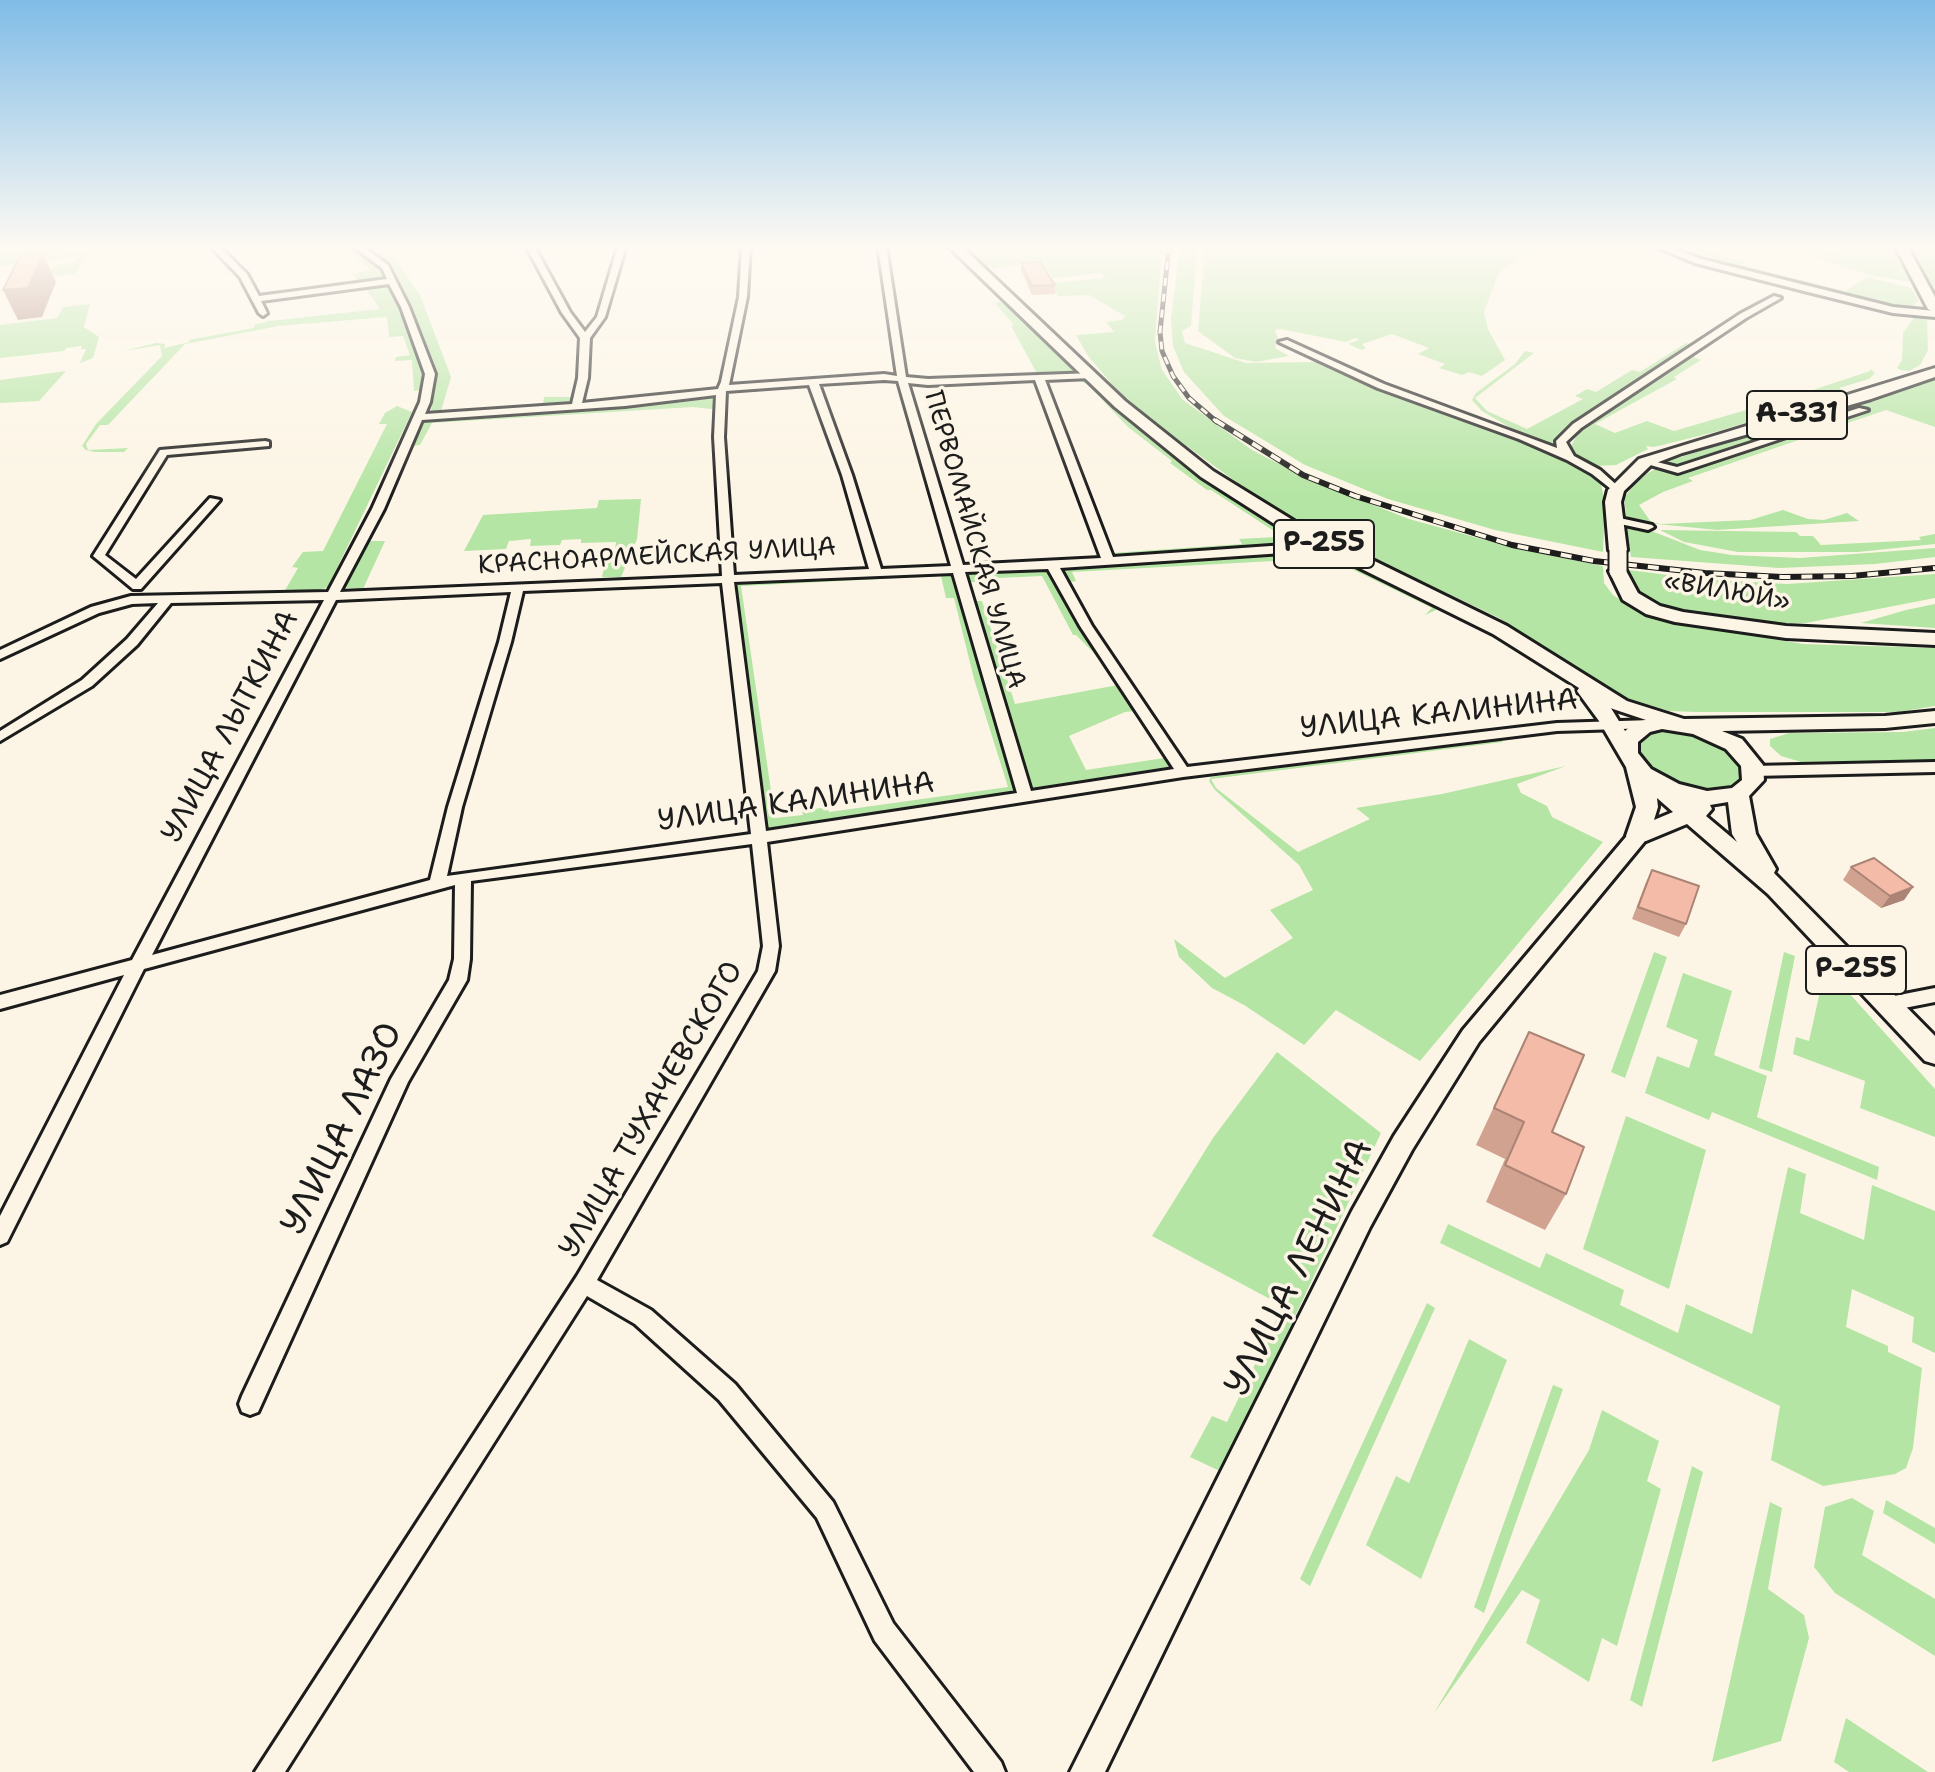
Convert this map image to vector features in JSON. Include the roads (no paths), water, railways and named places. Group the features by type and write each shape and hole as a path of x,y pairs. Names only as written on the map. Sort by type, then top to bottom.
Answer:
{"highway":[{"name":"Р-255","path":"1042,329 1155,434 1207,474 1293,528 1500,630 1620,705 1721,737 1750,765"},
{"path":"1917,377 1930,366 1935,352"},
{"name":"А-331","path":"1616,490 1645,462 1676,450 1866,396 1935,372"},
{"name":"«ВИЛЮЙ»","path":"1616,490 1613,502 1618,571 1630,596 1653,610 1682,618 1786,632 1935,639"},
{"name":"Р-255","path":"1578,680 1613,725 1631,761 1776,888 1935,1053"},
{"path":"1683,725 1885,722 1935,717"},
{"path":"1638,836 1750,785 1752,744 1766,729 1805,722"},
{"name":"Р-255","path":"1652,724 1683,725"},
{"path":"1638,836 1647,807 1646,795 1631,761 1630,735 1652,724"},
{"path":"1631,761 1651,780 1683,793 1707,798 1733,795"},
{"name":"Р-255","path":"1733,795 1744,834 1776,888"}],"main road":[{"name":"УЛИЦА ЛЕНИНА","path":"1087,1772 1361,1219 1403,1143 1471,1036 1638,836"}],"street":[{"name":"УЛИЦА ЛЫТКИНА","path":"0,1236 137,967 378,509 425,402 430,374 411,329"},
{"path":"578,329 585,338"},
{"path":"576,407 583,378 585,338 592,329"},
{"name":"УЛИЦА ТУХАЧЕВСКОГО","path":"269,1772 584,1283 766,971 771,946 770,927 728,580 719,437 722,389 736,329"},
{"name":"ПЕРВОМАЙСКАЯ УЛИЦА","path":"894,329 902,379 1025,796"},
{"path":"1571,458 1560,445 1577,426 1724,329"},
{"path":"1284,342 1381,386 1523,437 1571,458 1596,472 1616,490"},
{"path":"418,417 576,407 722,389 884,377 928,382 1091,375"},
{"path":"1039,377 1109,563"},
{"path":"813,382 847,475 876,571"},
{"path":"1645,462 1678,470 1863,410"},
{"path":"137,586 99,556 164,452 265,444"},
{"path":"131,600 137,586 214,500"},
{"path":"1615,520 1648,527"},
{"name":"КРАСНОАРМЕЙСКАЯ УЛИЦА","path":"0,655 95,610 131,600 332,596 1109,563 1328,546"},
{"path":"1052,565 1086,626 1183,772"},
{"path":"438,882 455,807 505,642 518,588"},
{"path":"0,737 87,683 132,642 168,599"},
{"name":"УЛИЦА КАЛИНИНА","path":"0,1002 463,877 757,838 1183,772 1557,727 1652,724"},
{"path":"1750,765 1935,767"},
{"name":"УЛИЦА ЛАЗО","path":"250,1404 400,1079 458,980 462,959 463,877"},
{"path":"1889,1004 1935,995"},
{"path":"584,1283 643,1317 727,1392 816,1498 825,1510 884,1632 991,1772"}],"railway":[{"path":"1160,329 1162,351 1173,376 1189,398 1217,422"},
{"path":"1215,420 1303,475 1355,496 1512,545 1594,561 1705,573 1782,577 1852,576 1935,568"}]}
